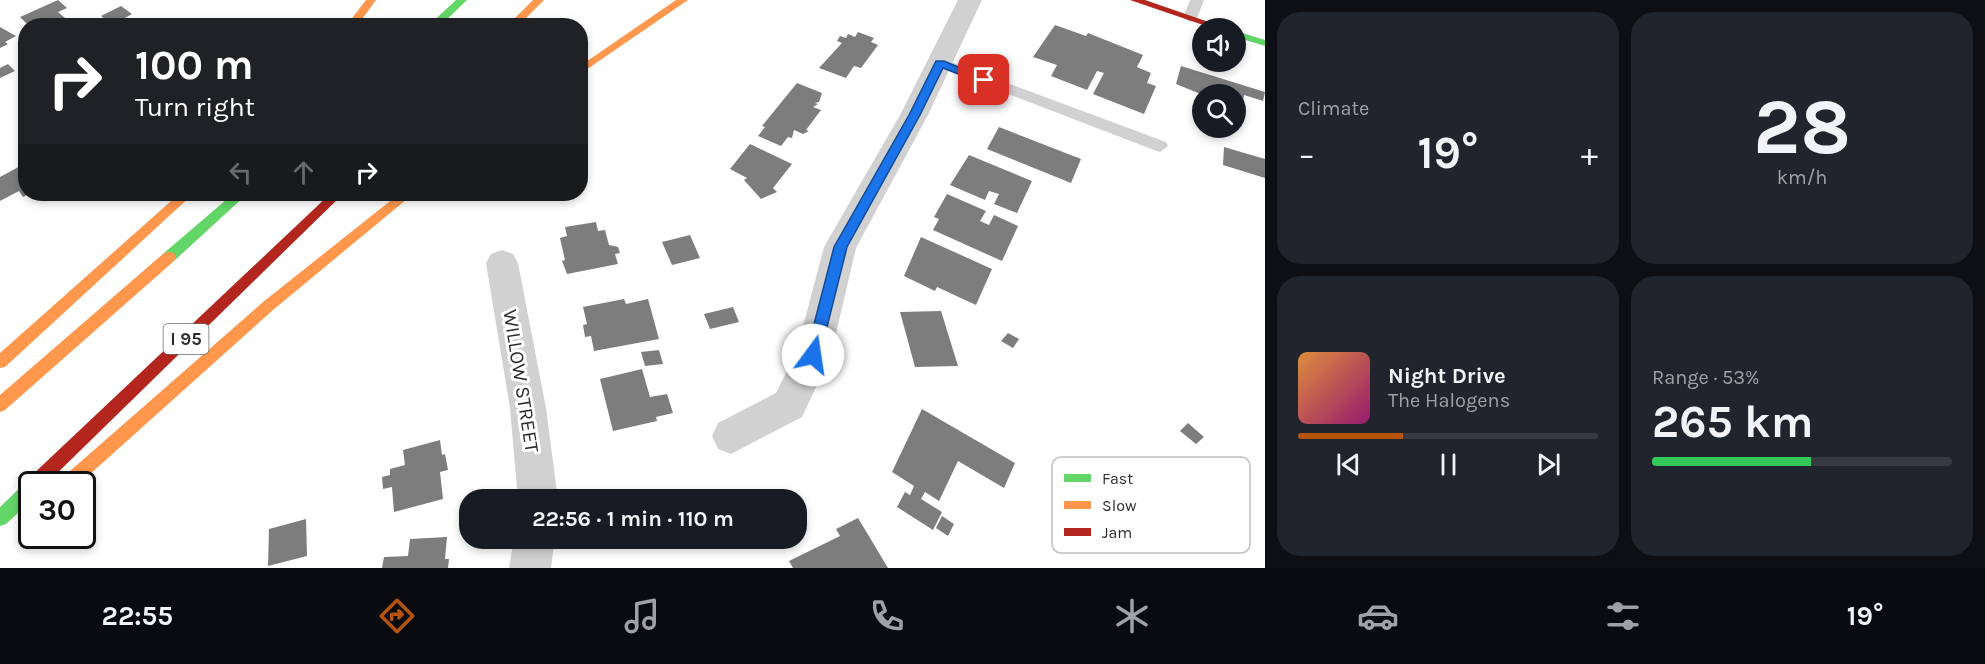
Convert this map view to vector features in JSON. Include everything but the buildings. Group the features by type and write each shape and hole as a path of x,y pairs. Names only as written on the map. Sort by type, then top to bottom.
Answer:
{"main road":[{"path":"357,18 371,0"},
{"path":"442,18 462,0"},
{"path":"520,18 539,0"},
{"path":"588,65 683,0"},
{"path":"1135,0 1190,18"},
{"path":"1246,36 1265,43"},
{"path":"0,362 179,201"},
{"path":"0,405 233,201"},
{"name":"I 95","path":"49,471 331,201"},
{"path":"83,471 268,306 398,201"},
{"path":"0,518 18,501"}],"street":[{"path":"731,436 789,405 813,355 840,247 914,115 970,0"},
{"name":"WILLOW STREET","path":"502,263 528,408 537,489"},
{"path":"530,568 533,549"}],"lane":[{"path":"1190,18 1197,0"},
{"path":"940,63 1160,146"}],"traffic: fast":[{"path":"442,18 462,0"},
{"path":"1246,37 1265,43"},
{"path":"169,257 233,201"},
{"path":"0,518 18,501"}],"traffic: slow":[{"path":"357,18 371,0"},
{"path":"520,18 539,0"},
{"path":"588,65 683,0"},
{"path":"0,362 179,201"},
{"path":"83,471 268,306 398,201"},
{"path":"0,405 169,257"}],"traffic: jam":[{"path":"1135,0 1192,19"},
{"path":"49,471 330,201"}],"route":[{"path":"813,355 840,247 914,115 940,63 984,80"}]}
